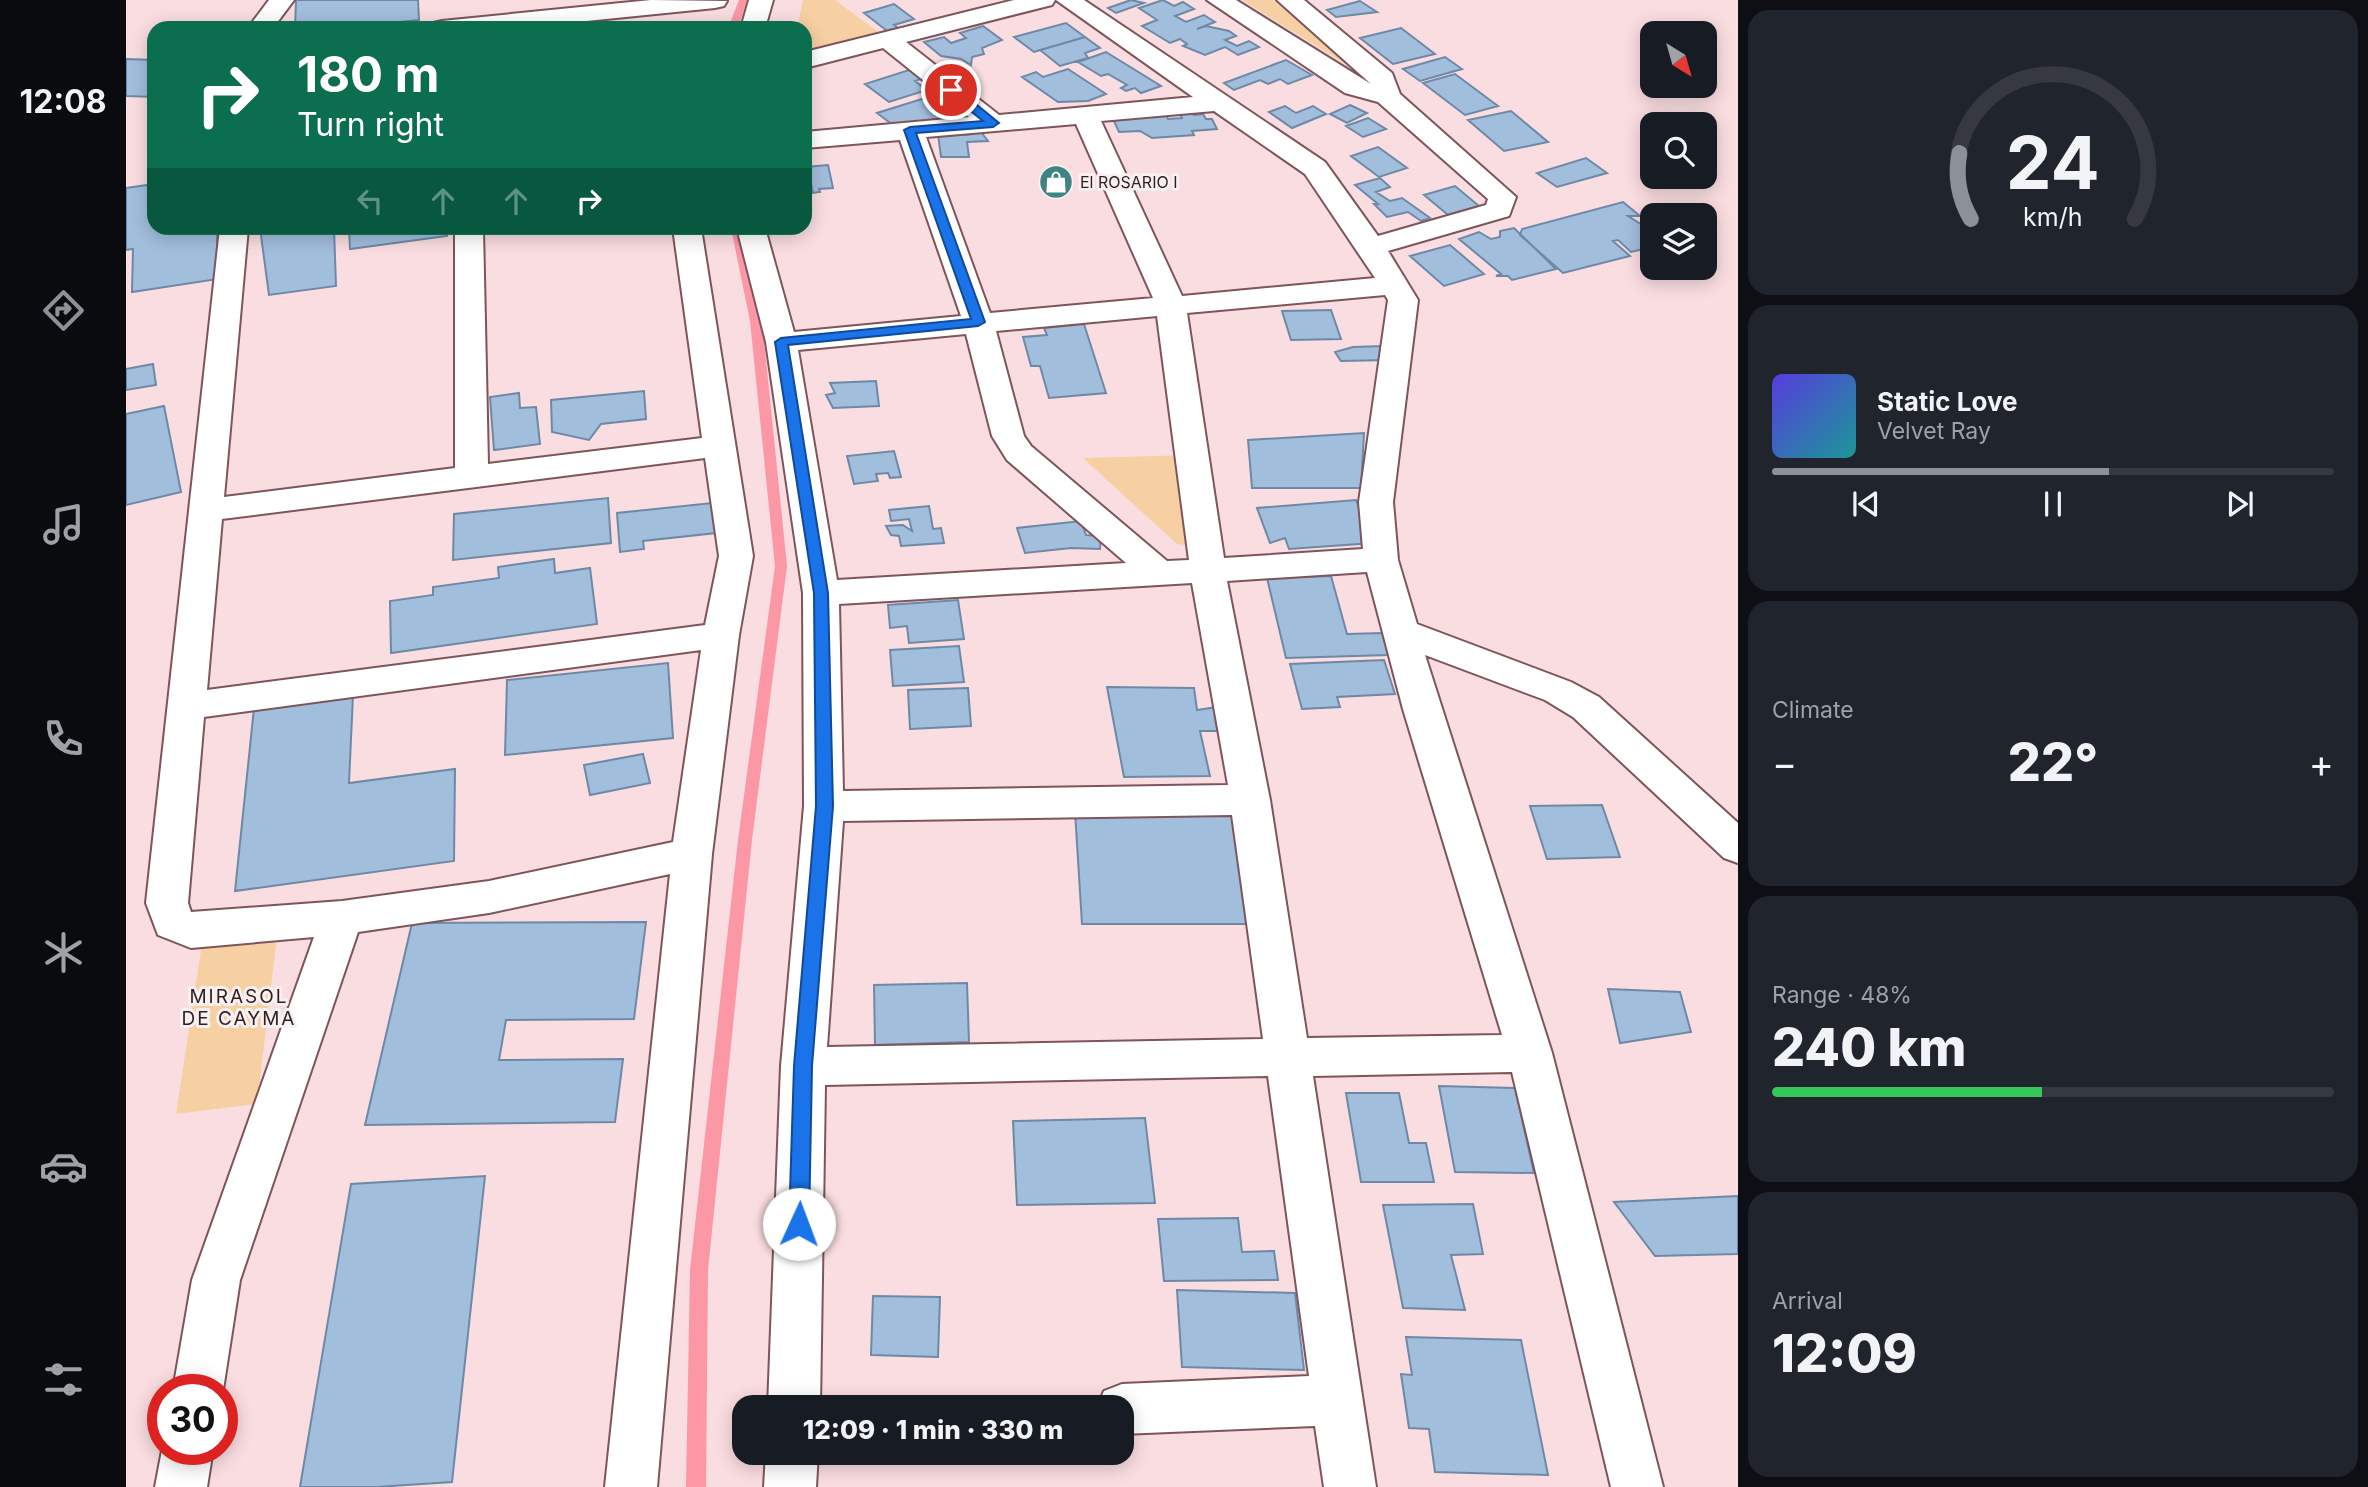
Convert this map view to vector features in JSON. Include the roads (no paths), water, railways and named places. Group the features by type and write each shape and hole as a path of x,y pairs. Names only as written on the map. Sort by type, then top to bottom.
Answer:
{"street":[{"path":"266,21 282,0"},
{"path":"474,21 528,9 715,0 707,21"},
{"path":"756,21 761,0"},
{"path":"812,58 1043,0"},
{"path":"1068,0 1315,168 1371,247 1403,300 1376,502 1381,560 1399,631 1530,1053 1637,1487"},
{"path":"1219,0 1354,87 1387,96 1502,197 1499,210 1371,247"},
{"path":"1289,0 1383,78 1387,96"},
{"path":"887,39 993,123"},
{"path":"812,138 1216,103"},
{"path":"1085,115 1171,305 1208,571 1250,800 1350,1487"},
{"path":"910,130 978,322 1008,436 1019,453 1159,573"},
{"path":"233,235 167,903 173,923 191,930 342,918 489,897 692,854"},
{"path":"469,235 472,476"},
{"path":"631,1487 692,854 721,635 736,556 688,235"},
{"path":"753,235 781,342 821,593 824,806 803,1066 794,1395"},
{"path":"781,342 1394,285"},
{"path":"207,510 721,446"},
{"path":"821,593 1381,560"},
{"path":"1399,631 1558,691 1586,707 1738,847"},
{"path":"187,706 721,635"},
{"path":"824,806 1250,800"},
{"path":"201,1374 216,1280 342,918"},
{"path":"803,1066 1530,1053"},
{"path":"1134,1408 1338,1400"},
{"path":"181,1487 184,1465"},
{"path":"790,1487 791,1465"}],"waterway":[{"path":"736,21 743,0"},
{"path":"696,1487 699,1270 745,840 781,566 756,321 738,235"}],"place":[{"name":"El ROSARIO I","path":"1056,182"}],"district":[{"name":"MIRASOL DE CAYMA","path":"239,1007"}]}
